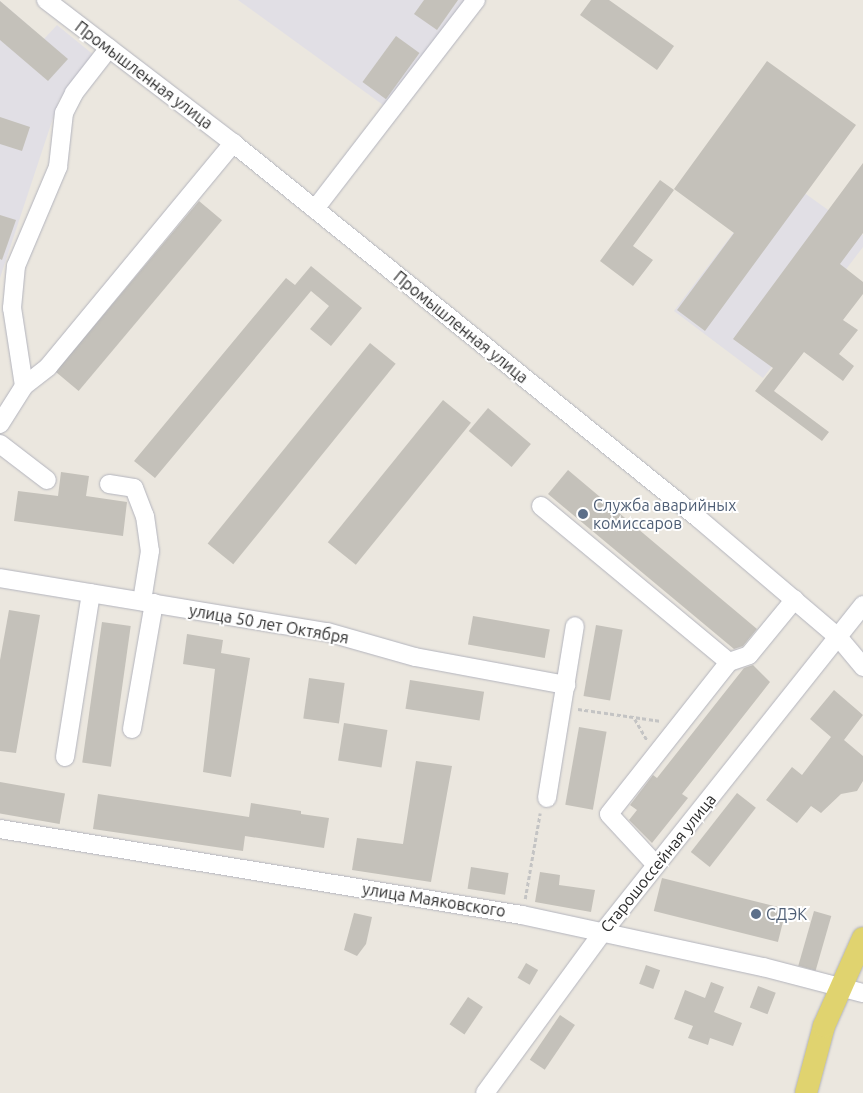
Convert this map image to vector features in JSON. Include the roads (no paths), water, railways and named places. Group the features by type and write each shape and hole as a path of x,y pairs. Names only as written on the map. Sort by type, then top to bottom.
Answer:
{"main road":[{"path":"806,1093 824,1026 852,991 863,938"}],"street":[{"name":"Промышленная улица","path":"46,0 315,209 795,599 839,638 863,667"},
{"path":"315,209 476,0"},
{"path":"24,386 12,308 16,266 58,168 64,113 74,93 109,48"},
{"path":"0,424 24,386 48,368 233,144"},
{"path":"0,444 47,480"},
{"path":"109,484 134,488 145,516 150,551 148,602 132,729"},
{"path":"541,506 729,662"},
{"name":"улица 50 лет Октября","path":"0,578 327,632 415,657 566,685"},
{"path":"65,757 91,593"},
{"path":"656,865 608,814 729,662 748,655 795,599"},
{"name":"Старошоссейная улица","path":"485,1093 603,932 839,638 863,605"},
{"path":"547,798 575,626"},
{"name":"улица Маяковского","path":"0,828 522,915 763,967 852,991"}],"place":[{"name":"Служба аварийных комиссаров","path":"583,514"},
{"name":"СДЭК","path":"756,914"}]}
